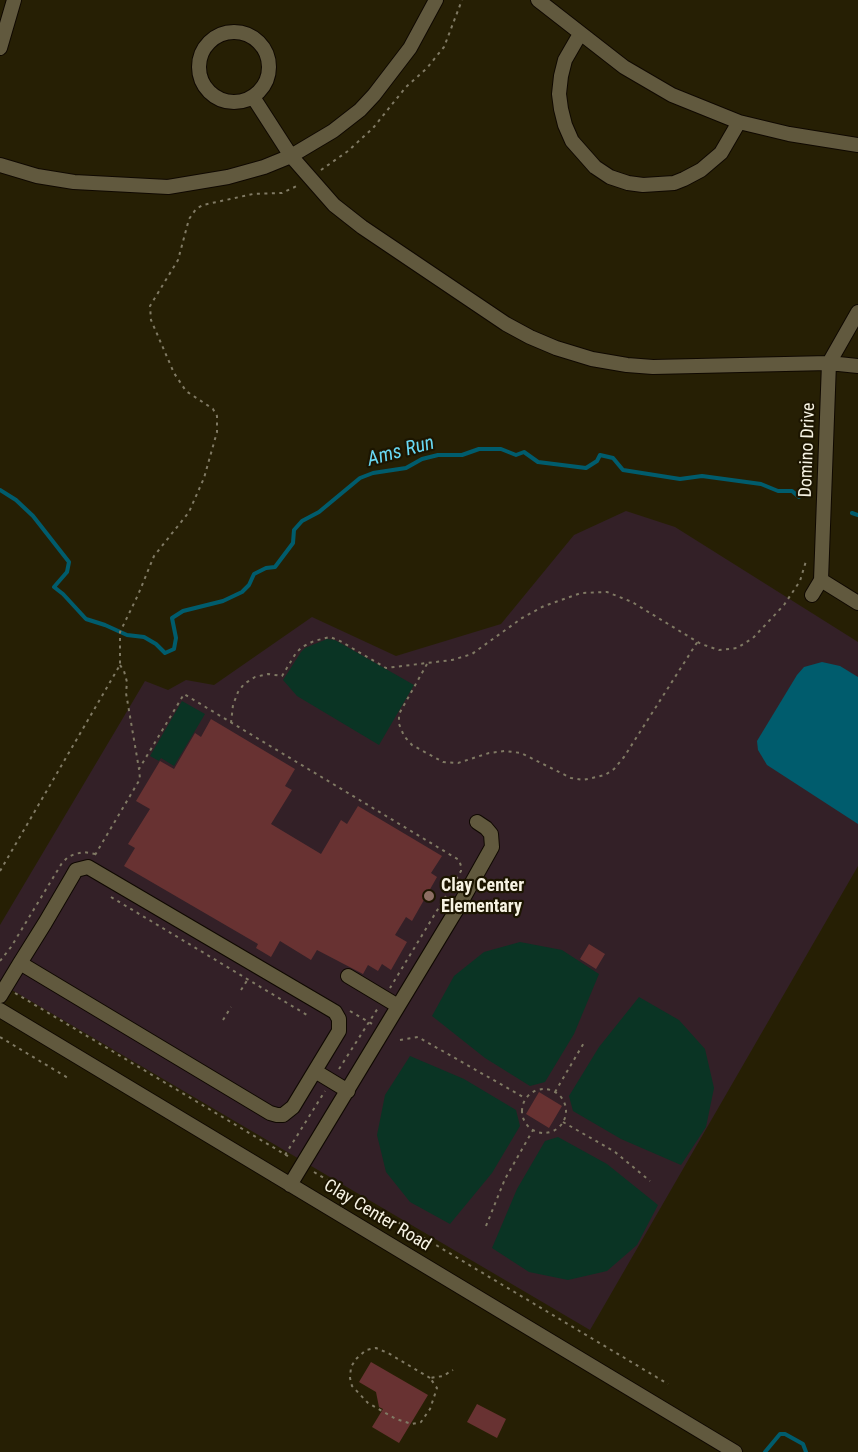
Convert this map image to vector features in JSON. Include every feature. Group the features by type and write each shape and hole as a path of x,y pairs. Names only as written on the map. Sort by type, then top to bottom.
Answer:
{"street":[{"path":"0,48 14,0"},
{"path":"0,165 37,176 74,182 168,187 228,177 264,167 291,156 333,131 360,110 410,48 436,0"},
{"path":"538,0 624,67 672,94 739,122 789,134 858,145"},
{"path":"227,33 248,34 265,48 270,70 261,90 253,97 242,101 224,100 208,91 199,68 206,45 216,37 227,33"},
{"path":"580,34 565,60 559,94 561,109 572,141 595,167 610,177 643,185 674,183 684,179 701,171 717,157 739,122"},
{"path":"253,97 291,156 334,205 362,227 506,324 556,348 592,359 653,367 829,363 858,366"},
{"name":"Domino Drive","path":"812,595 821,580 829,363 858,312"},
{"path":"821,580 858,603"},
{"path":"290,1185 492,847 491,834 477,822"},
{"path":"3,992 20,963 45,923 76,870 88,867 335,1012 340,1025 339,1031 288,1112 283,1115 270,1113 20,963"},
{"path":"348,976 398,1006"},
{"name":"Clay Center Road","path":"0,1010 735,1452"},
{"path":"315,1071 348,1091"}],"path":[{"path":"95,855 141,779 126,693 127,682 120,665 120,632 154,556 189,512 204,478 218,423 213,409 186,391 180,384 151,320 150,306 178,260 189,219 196,209 203,205 253,194 282,193 311,177 348,151 373,128 406,87 427,68 444,47 462,0"},
{"path":"231,723 233,705 244,684 255,677 267,674 282,676 302,647 323,638 340,641 386,668 452,660 472,654 544,606 565,597 588,592 607,592 632,602 698,641 719,650 737,648 753,638 772,620 800,581 806,561"},
{"path":"428,663 399,714 399,724 404,736 412,745 444,762 458,763 489,753 506,751 521,753 572,778 583,780 605,775 614,769 624,757 698,641"},
{"path":"0,871 120,665"},
{"path":"139,769 184,694 459,860 461,871 390,988"},
{"path":"104,892 308,1015 316,1001"},
{"path":"241,990 251,974"},
{"path":"3,992 292,1159"},
{"path":"223,1020 231,1007"},
{"path":"336,1074 378,1007"},
{"path":"0,1037 68,1078"},
{"path":"400,1040 418,1037 525,1098"},
{"path":"555,1092 585,1041"},
{"path":"285,1155 327,1089"},
{"path":"542,1089 555,1092 560,1096 566,1108 563,1122 553,1131 539,1133 533,1130 523,1120 522,1105 525,1098 530,1093 542,1089"},
{"path":"563,1122 615,1152 650,1181"},
{"path":"486,1226 505,1179 533,1130"},
{"path":"312,1171 668,1384"},
{"path":"430,1378 436,1388 430,1409 422,1422 412,1424 396,1419 368,1403 352,1386 350,1378 351,1368 356,1359 366,1350 376,1348 430,1378 443,1376 453,1370"}],"shaded area":[{"name":"Clay Center Elementary","path":"626,511 675,527 858,642 858,866 590,1330 0,983 0,925 145,681 168,690 186,680 214,685 312,617 396,656 501,624 574,535"}],"green space":[{"path":"327,639 335,640 414,685 379,745 297,696 283,680 305,648"},
{"path":"182,701 205,714 174,766 161,758 159,761 150,756"},
{"path":"520,942 562,950 599,974 574,1034 545,1082 530,1086 485,1058 432,1016 454,976 484,952"},
{"path":"639,997 679,1020 705,1049 714,1088 706,1127 681,1165 621,1139 573,1111 569,1096 599,1047"},
{"path":"410,1056 464,1079 516,1110 520,1126 492,1173 450,1224 410,1202 386,1172 377,1135 385,1095"},
{"path":"558,1137 607,1164 658,1205 637,1245 607,1271 568,1280 529,1272 492,1248 517,1189 545,1141"}],"water":[{"path":"822,662 840,666 858,677 858,824 767,765 758,750 757,741 797,675 804,667"}],"building":[{"path":"211,719 295,769 285,786 292,790 271,824 321,854 341,820 347,824 358,806 442,856 431,873 437,877 412,921 406,917 395,935 407,942 391,970 382,964 378,971 368,965 363,974 317,950 311,960 280,941 271,957 256,948 258,944 124,866 135,848 128,844 150,809 136,801 160,761 174,769 195,733 201,737"},
{"path":"589,944 605,954 596,969 580,959"},
{"path":"539,1092 562,1106 549,1128 526,1114"},
{"path":"371,1362 428,1395 399,1443 372,1427 383,1409 379,1407 376,1392 359,1382"},
{"path":"477,1404 506,1419 497,1438 467,1422"}],"waterway":[{"name":"Ams Run","path":"0,490 16,500 33,516 69,562 67,572 54,587 86,619 127,635 144,637 165,653 174,649 176,638 172,618 183,611 223,601 242,592 249,585 254,574 266,568 275,567 293,543 294,530 302,521 319,512 360,478 373,473 406,468 422,459 438,455 462,455 479,449 501,449 516,455 524,452 538,462 586,468 597,461 600,455 613,458 623,470 680,479 702,476 761,484 778,491 792,491 799,497"},
{"name":"Ams Run","path":"852,513 858,515"},
{"path":"765,1452 780,1434 785,1434 803,1444 806,1452"}],"place":[{"name":"Clay Center Elementary","path":"429,896"}]}
